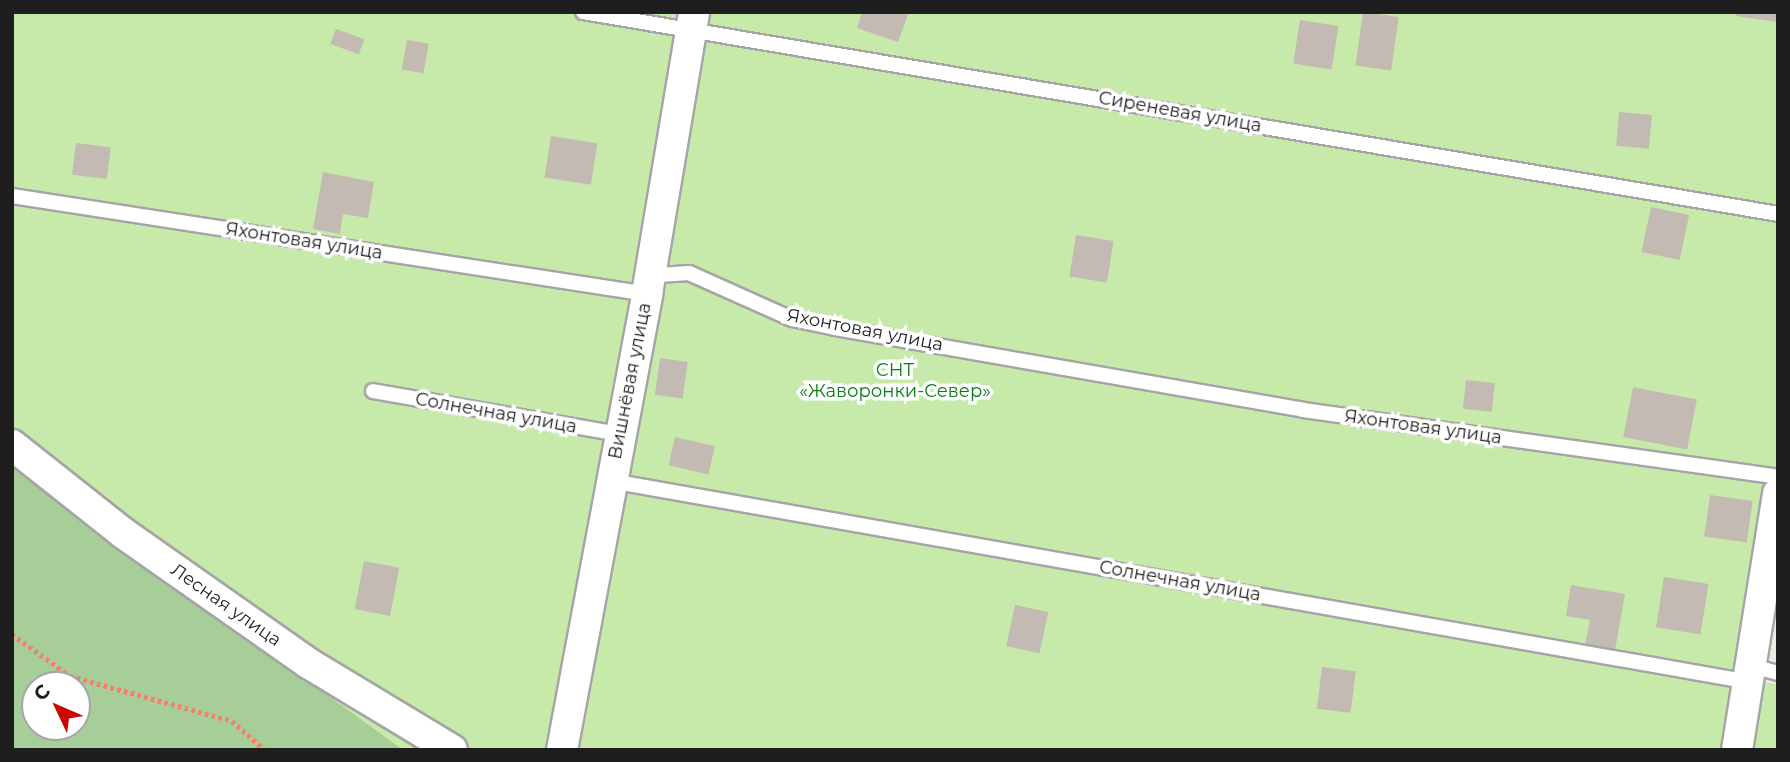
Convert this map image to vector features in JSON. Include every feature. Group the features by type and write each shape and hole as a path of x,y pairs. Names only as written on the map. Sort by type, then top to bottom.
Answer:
{"street":[{"name":"Вишнёвая улица","path":"562,750 647,294 693,21"},
{"name":"Лесная улица","path":"12,445 123,533 297,655 452,750"},
{"path":"1737,750 1760,674 1778,493"}],"lane":[{"name":"Сиреневая улица","path":"583,12 693,21 1778,214"},
{"name":"Яхонтовая улица","path":"12,196 647,294 659,275 689,273 792,319 835,328 1303,410 1778,477"},
{"name":"Солнечная улица","path":"373,391 620,434"},
{"name":"Солнечная улица","path":"611,481 1760,674"}],"path":[{"path":"12,634 70,676 232,721 265,750"}],"green space":[{"name":"СНТ «Жаворонки-Север»","path":"12,12 1778,12 1778,576 1760,682 1778,684 1778,750 311,750 12,529"},
{"path":"12,466 403,750 12,750"}],"building":[{"path":"862,12 909,12 898,42 857,28"},
{"path":"1363,12 1399,17 1391,70 1355,65"},
{"path":"1737,12 1778,12 1777,22 1736,16"},
{"path":"1300,20 1339,26 1332,70 1293,63"},
{"path":"336,29 364,39 359,54 331,44"},
{"path":"407,40 429,44 423,73 402,70"},
{"path":"1619,112 1652,115 1649,149 1616,146"},
{"path":"551,136 597,143 591,185 544,177"},
{"path":"76,143 111,147 107,179 72,175"},
{"path":"323,172 374,182 368,218 343,214 340,234 313,229"},
{"path":"1651,207 1689,215 1680,260 1641,252"},
{"path":"1076,235 1114,241 1107,282 1069,276"},
{"path":"660,358 688,362 683,399 655,395"},
{"path":"1466,380 1495,383 1492,412 1463,409"},
{"path":"1633,387 1697,399 1687,449 1623,437"},
{"path":"675,437 715,446 708,474 668,465"},
{"path":"1710,495 1753,501 1747,543 1704,537"},
{"path":"364,561 399,568 390,616 355,609"},
{"path":"1664,577 1708,584 1700,634 1656,627"},
{"path":"1571,585 1625,594 1615,650 1585,645 1590,620 1566,616"},
{"path":"1015,605 1048,612 1040,653 1006,646"},
{"path":"1322,667 1356,671 1351,713 1317,709"}]}
